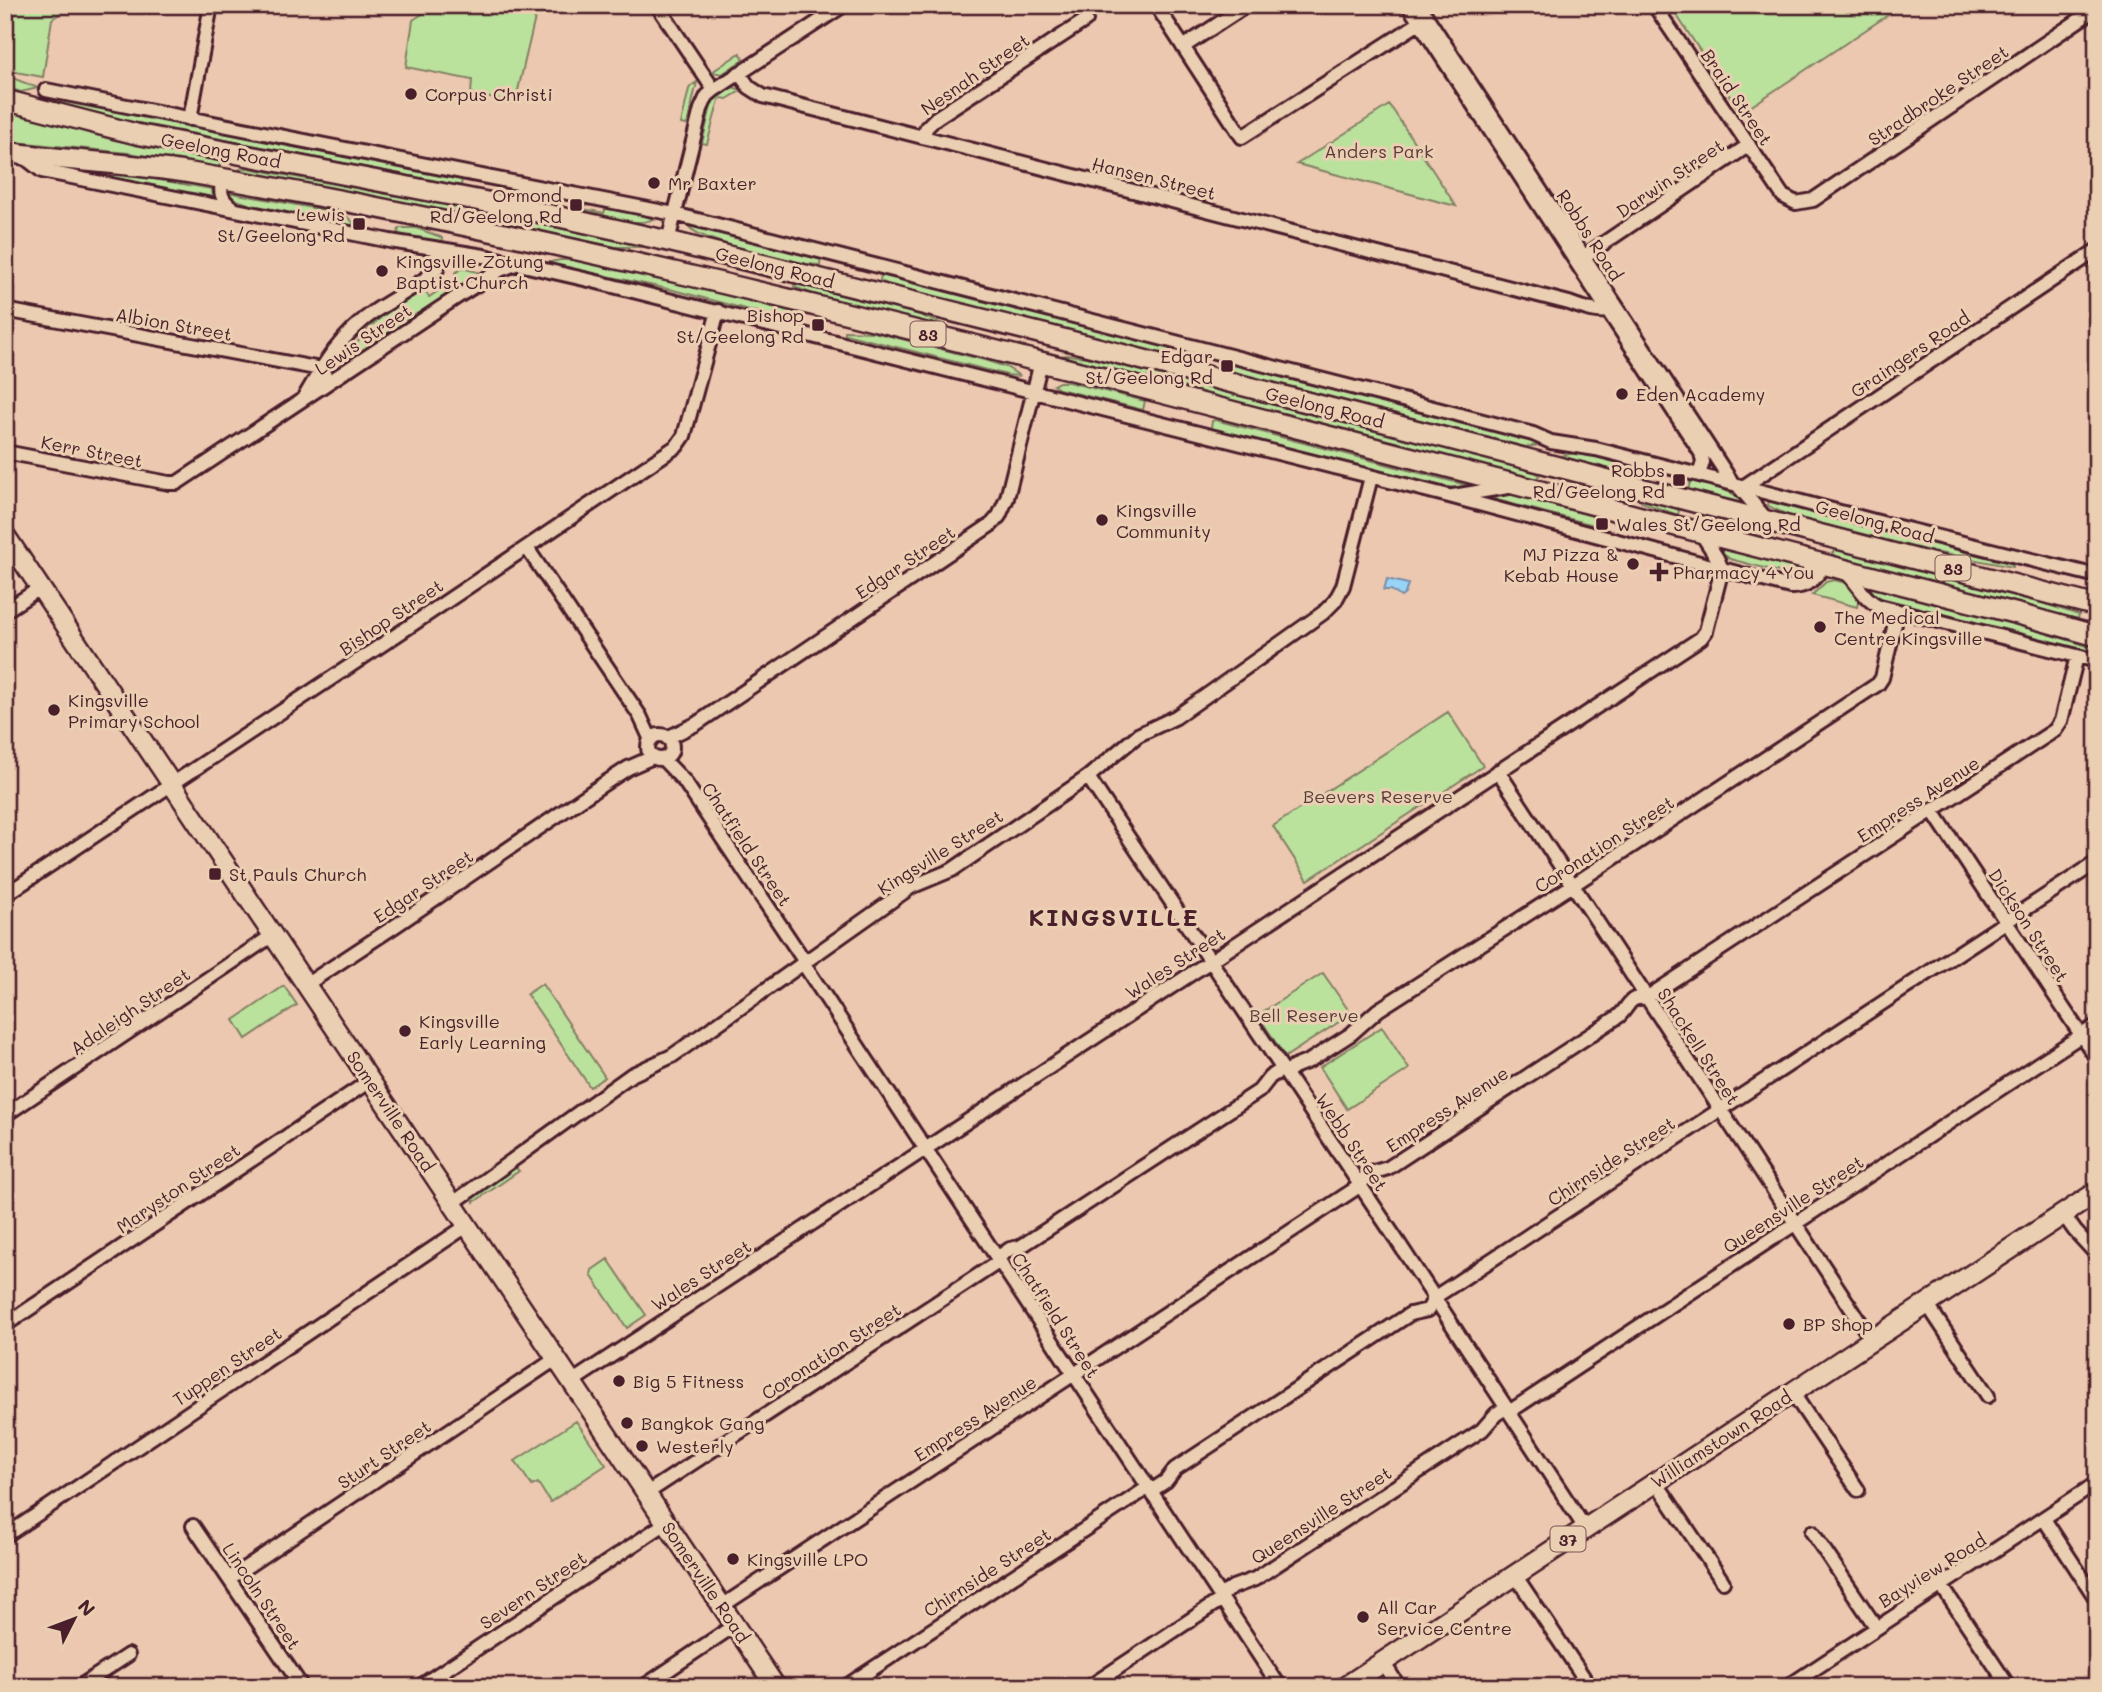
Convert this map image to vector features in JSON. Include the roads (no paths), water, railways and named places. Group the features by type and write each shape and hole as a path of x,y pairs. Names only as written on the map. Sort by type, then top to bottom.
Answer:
{"main road":[{"name":"Geelong Road","path":"5,100 136,134 528,210 668,241 1047,335 2097,606"},
{"name":"Geelong Road","path":"13,153 144,166 223,179 663,268 1041,362 2097,636"},
{"path":"223,179 234,164 244,159 256,158"},
{"path":"663,268 668,241"},
{"path":"1041,362 1047,335"},
{"path":"1539,462 1558,496"},
{"path":"1810,532 1833,567"},
{"name":"Somerville Road","path":"5,536 776,1687"},
{"name":"Williamstown Road","path":"1345,1687 2097,1192"}],"street":[{"path":"190,119 211,5"},
{"path":"657,5 714,90"},
{"path":"668,241 702,104 707,96 844,5"},
{"path":"1156,5 1242,137 1423,20"},
{"path":"1183,47 1247,5"},
{"name":"Robbs Road","path":"1408,5 1423,20 1613,311 1737,485"},
{"name":"Robbs Road","path":"1419,5 1423,20"},
{"name":"Braid Street","path":"1654,5 1783,196 1796,203"},
{"name":"Stradbroke Street","path":"1796,203 1813,200 2097,8"},
{"name":"Nesnah Street","path":"922,137 936,118 1086,20"},
{"name":"Hansen Street","path":"739,73 749,87 763,96 1589,310 1613,311"},
{"name":"Geelong Road","path":"47,90 674,214 1534,434 1551,442 1699,475 2097,576"},
{"name":"Darwin Street","path":"1580,260 1749,145"},
{"name":"Geelong Road","path":"13,153 42,171 456,251 718,311 1796,587 1833,567"},
{"path":"223,179 222,198 236,209"},
{"name":"Lewis Street","path":"302,401 332,351 370,315 438,269 440,261 435,248"},
{"name":"Graingers Road","path":"1737,485 2097,250"},
{"name":"Lewis Street","path":"171,484 182,480 484,280 505,267 516,264"},
{"name":"Hansen Street","path":"1569,303 1603,296"},
{"name":"Albion Street","path":"5,310 321,369"},
{"name":"Bishop Street","path":"5,895 527,548 674,447 682,440 718,311"},
{"name":"Robbs Road","path":"1613,311 1701,453 1703,462 1699,475"},
{"name":"Edgar Street","path":"307,984 992,524 1007,498 1041,362"},
{"path":"321,369 329,382"},
{"path":"1539,462 1550,452 1568,444"},
{"name":"Kerr Street","path":"5,452 171,484"},
{"name":"Kingsville Street","path":"453,1203 631,1075 672,1056 909,888 948,872 1088,777 1138,735 1176,717 1316,619 1333,604 1340,592 1371,477"},
{"path":"1737,485 1769,521"},
{"name":"Geelong Road","path":"1449,496 1518,486"},
{"path":"1701,533 1721,569"},
{"name":"Chatfield Street","path":"527,548 804,962 1280,1687"},
{"path":"1833,567 1854,580 1873,604 2097,661"},
{"name":"Wales Street","path":"573,1381 1702,637 1706,631 1721,569"},
{"path":"5,611 40,587"},
{"name":"Coronation Street","path":"647,1493 1010,1249 1020,1247 1259,1091 1270,1077 1320,1055 1351,1034 1378,1010 1878,684 1882,678 1898,611"},
{"name":"Empress Avenue","path":"722,1606 1361,1185 1367,1174 1388,1168 1619,1016 1632,1000 1637,997 1646,998 2056,729 2061,721 2077,656"},
{"name":"Shackell Street","path":"1498,771 1872,1340"},
{"name":"Webb Street","path":"1088,777 1586,1528"},
{"name":"Dickson Street","path":"1932,810 2097,1059"},
{"name":"Chirnside Street","path":"845,1687 1166,1481 1175,1469 1410,1314 1428,1310 1435,1297 2097,862"},
{"name":"Adaleigh Street","path":"5,1115 274,935"},
{"name":"Queensville Street","path":"1089,1687 1221,1598 1231,1588 1249,1583 1266,1572 1482,1430 1493,1416 1507,1410 2097,1025"},
{"name":"Maryston Street","path":"5,1325 371,1080"},
{"path":"2063,1214 2097,1255"},
{"name":"Tuppen Street","path":"5,1536 468,1225"},
{"path":"1927,1304 1989,1396"},
{"name":"Sturt Street","path":"230,1578 557,1358"},
{"path":"1792,1392 1858,1490"},
{"path":"1656,1482 1723,1582"},
{"name":"Bayview Road","path":"1787,1687 2097,1483"},
{"path":"2044,1519 2097,1600"},
{"name":"Severn Street","path":"419,1687 666,1523"},
{"name":"Lincoln Street","path":"193,1526 302,1687"},
{"path":"1812,1532 1876,1626"},
{"path":"1515,1575 1590,1687"},
{"path":"1941,1585 2009,1687"},
{"path":"643,1687 735,1625"},
{"path":"79,1687 128,1655"},
{"path":"1383,1662 1399,1687"}],"water":[{"path":"1387,579 1408,584 1405,594 1401,597 1391,590 1384,590"}],"place":[{"name":"Corpus Christi","path":"411,94"},
{"name":"Mr Baxter","path":"654,183"},
{"name":"Ormond Rd/Geelong Rd","path":"576,205"},
{"name":"Lewis St/Geelong Rd","path":"359,224"},
{"name":"Kingsville Zotung Baptist Church","path":"382,271"},
{"name":"Bishop St/Geelong Rd","path":"818,325"},
{"name":"Edgar St/Geelong Rd","path":"1227,366"},
{"name":"Eden Academy","path":"1622,394"},
{"name":"Robbs Rd/Geelong Rd","path":"1679,480"},
{"name":"Kingsville Community","path":"1102,520"},
{"name":"Wales St/Geelong Rd","path":"1602,524"},
{"name":"MJ Pizza & Kebab House","path":"1633,564"},
{"name":"Pharmacy 4 You","path":"1659,572"},
{"name":"The Medical Centre Kingsville","path":"1820,627"},
{"name":"Kingsville Primary School","path":"54,710"},
{"name":"St Pauls Church","path":"215,874"},
{"name":"Kingsville Early Learning","path":"405,1031"},
{"name":"BP Shop","path":"1789,1324"},
{"name":"Big 5 Fitness","path":"619,1381"},
{"name":"Bangkok Gang","path":"627,1423"},
{"name":"Westerly","path":"642,1446"},
{"name":"Kingsville LPO","path":"733,1559"},
{"name":"All Car Service Centre","path":"1363,1617"}],"district":[{"name":"KINGSVILLE","path":"1114,916"}],"park label":[{"name":"Anders Park","path":"1379,151"},
{"name":"Beevers Reserve","path":"1378,796"},
{"name":"Bell Reserve","path":"1304,1015"}]}
